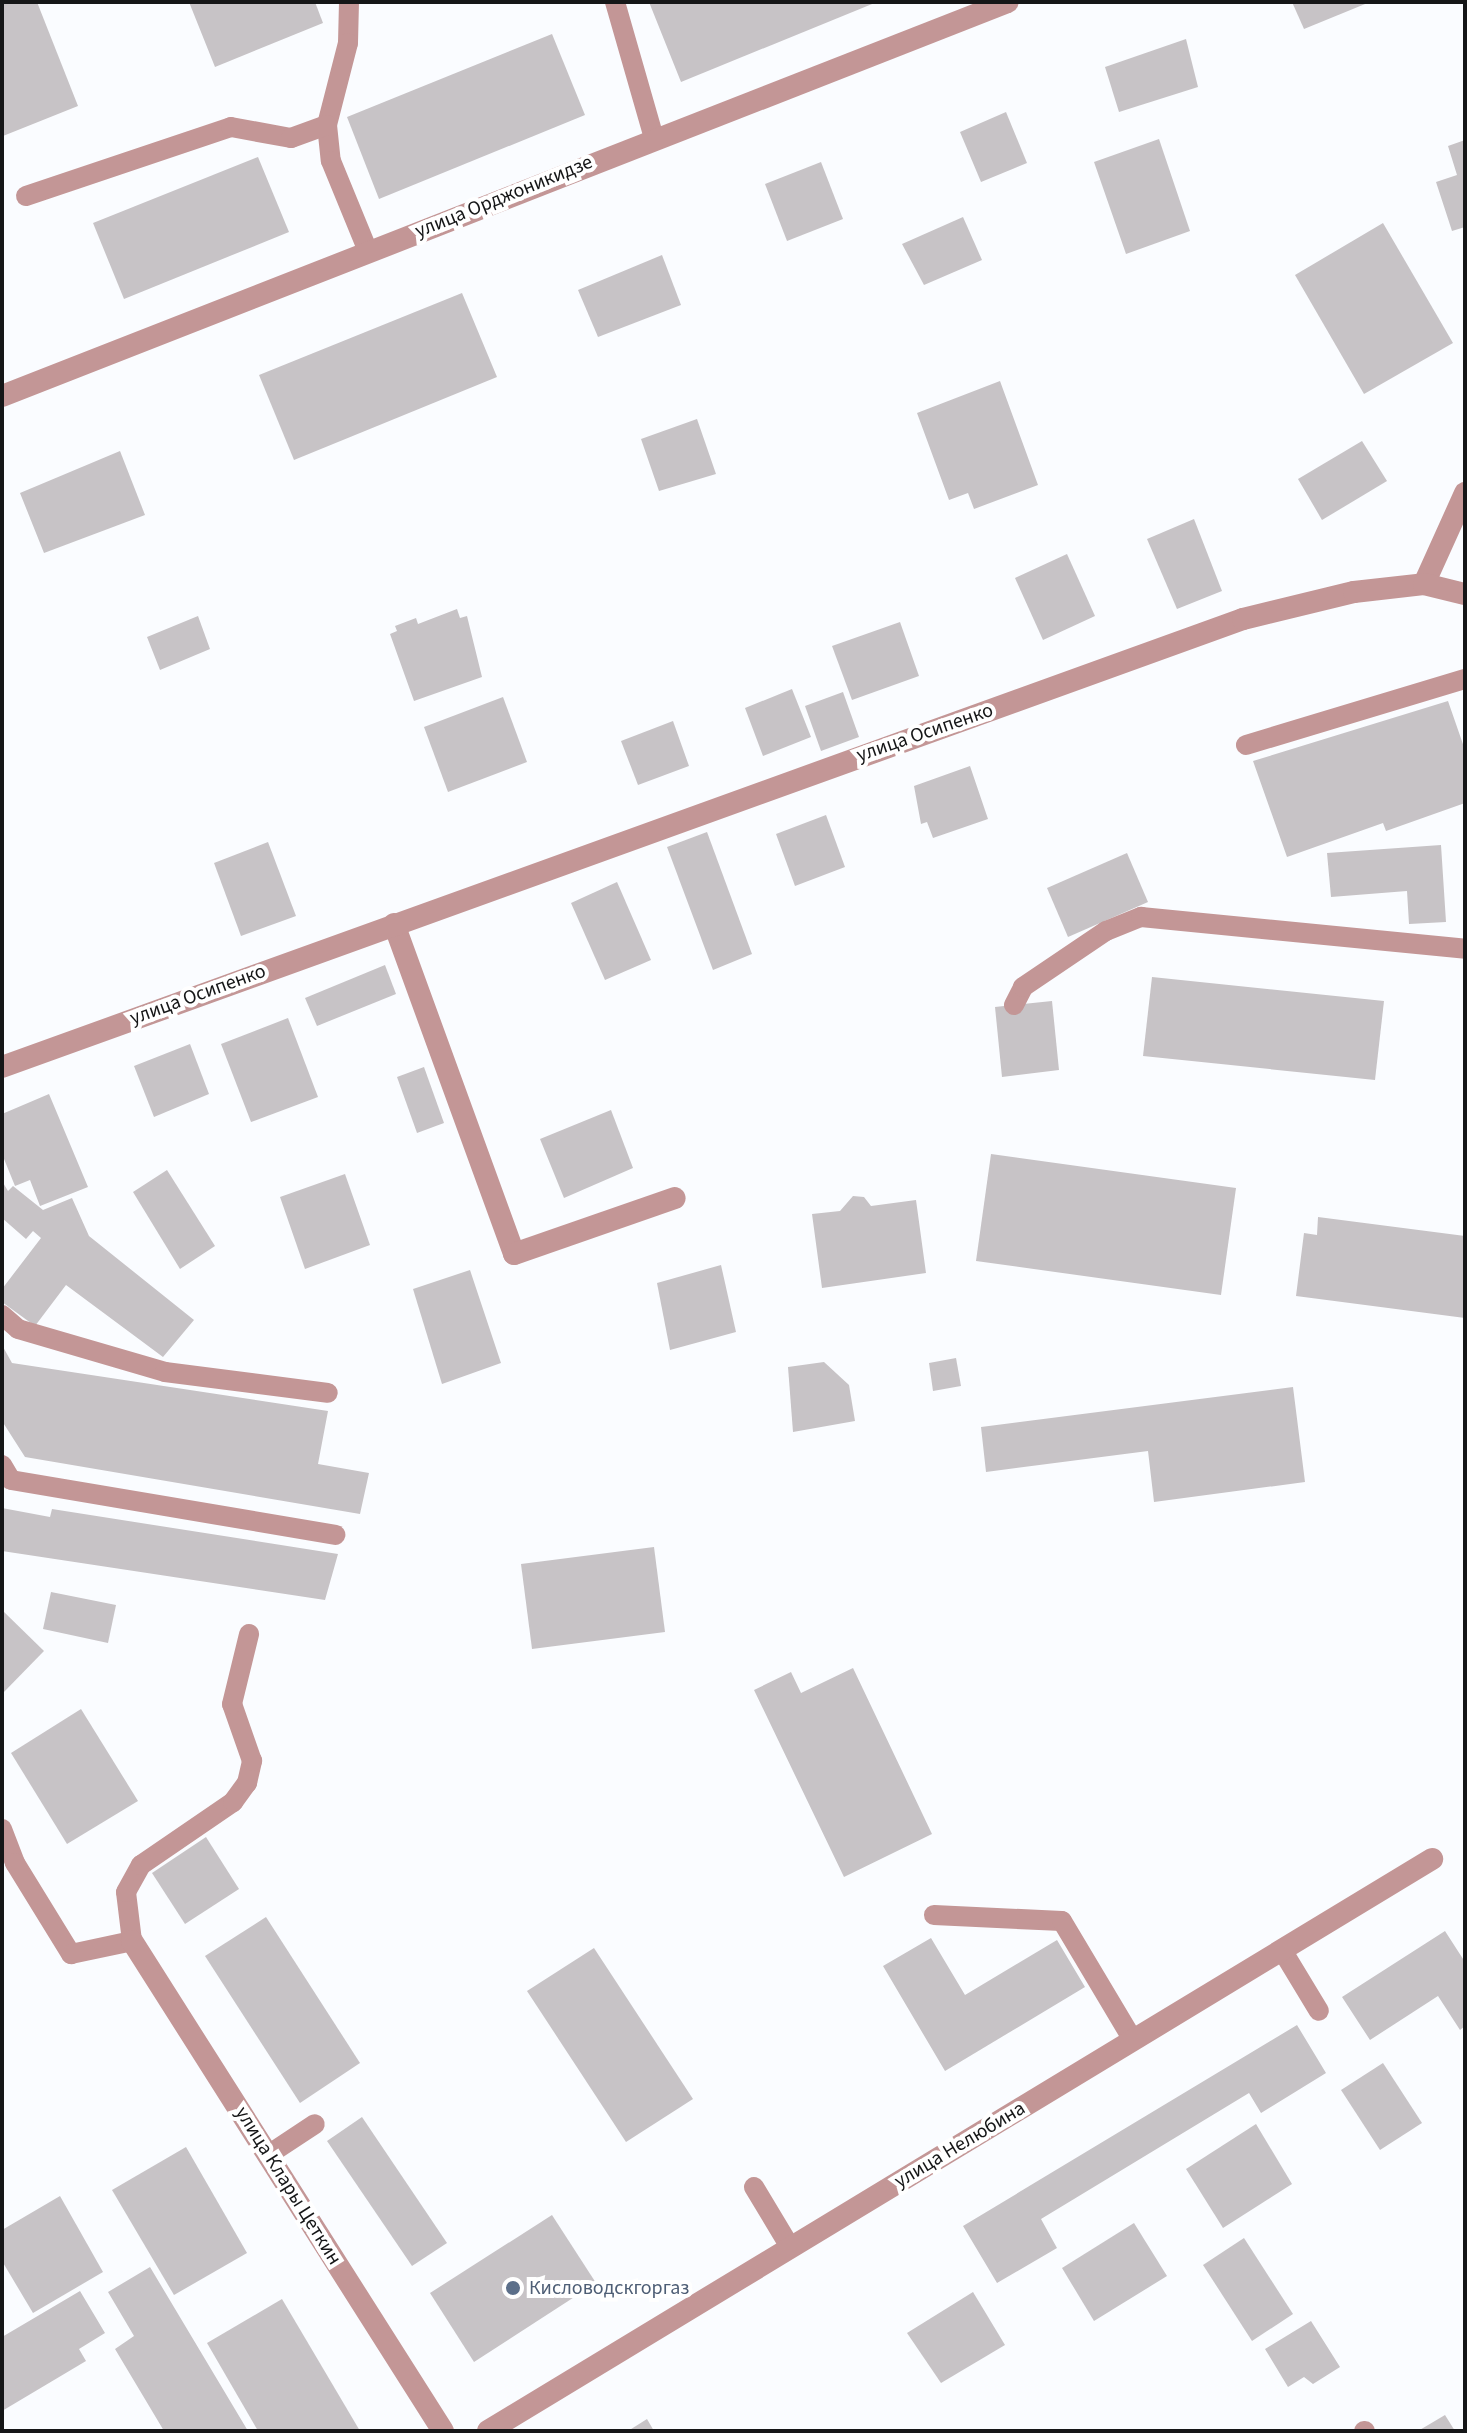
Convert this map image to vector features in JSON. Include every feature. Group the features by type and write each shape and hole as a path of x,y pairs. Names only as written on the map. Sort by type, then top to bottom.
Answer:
{"street":[{"name":"улица Орджоникидзе","path":"2,396 654,138 1008,2"},
{"path":"1424,584 1465,493"},
{"name":"улица Осипенко","path":"2,1067 1243,619 1354,592 1424,584 1465,594"},
{"path":"394,924 514,1254 675,1198"},
{"name":"улица Нелюбина","path":"488,2431 1432,1859"},
{"name":"улица Клары Цеткин","path":"132,1941 443,2431"}],"lane":[{"path":"349,2 348,43 327,125 331,161 368,251"},
{"path":"615,2 654,138"},
{"path":"26,196 231,127 291,138 327,125"},
{"path":"1246,745 1465,679"},
{"path":"1014,1005 1023,987 1106,931 1141,917 1465,949"},
{"path":"2,1315 18,1329 165,1372 328,1393"},
{"path":"2,1465 11,1480 335,1535"},
{"path":"2,1829 15,1863 71,1954 132,1941 126,1892 141,1865 233,1802 247,1783 252,1761 232,1704 249,1634"},
{"path":"934,1915 1062,1921 1133,2040"},
{"path":"1282,1950 1319,2011"},
{"path":"268,2155 315,2124"},
{"path":"754,2187 790,2247"}],"building":[{"path":"2,2 37,2 78,106 3,136"},
{"path":"189,2 315,2 323,23 215,67"},
{"path":"649,2 877,2 681,82"},
{"path":"1292,2 1370,2 1304,29"},
{"path":"552,34 585,115 379,199 347,117"},
{"path":"1186,39 1198,87 1119,112 1105,67"},
{"path":"1006,112 1027,163 981,182 960,132"},
{"path":"1159,139 1190,231 1126,254 1094,162"},
{"path":"1465,140 1465,227 1452,231 1436,182 1457,175 1448,146"},
{"path":"258,157 289,232 124,299 93,223"},
{"path":"821,162 843,219 787,241 765,184"},
{"path":"963,217 982,260 924,285 902,244"},
{"path":"1383,223 1453,343 1364,394 1295,275"},
{"path":"662,255 681,305 598,337 578,290"},
{"path":"462,293 497,377 294,460 259,375"},
{"path":"1000,381 1038,485 974,509 968,493 949,500 917,413"},
{"path":"697,419 716,474 659,491 641,439"},
{"path":"1362,441 1387,481 1322,520 1298,479"},
{"path":"120,451 145,515 44,553 20,493"},
{"path":"1194,519 1222,591 1177,609 1147,539"},
{"path":"1067,554 1095,616 1043,640 1015,578"},
{"path":"457,609 460,618 467,616 482,677 414,701 390,634 397,631 395,626 416,618 418,624"},
{"path":"198,616 210,649 160,670 147,637"},
{"path":"900,622 919,676 852,700 832,646"},
{"path":"792,689 811,737 763,756 745,708"},
{"path":"843,692 859,737 821,751 805,706"},
{"path":"503,697 527,762 448,792 424,727"},
{"path":"1448,701 1465,750 1465,803 1386,831 1383,823 1287,857 1253,761"},
{"path":"673,721 689,766 638,785 621,741"},
{"path":"970,766 988,819 933,838 927,822 921,824 914,786"},
{"path":"826,815 845,867 795,886 776,834"},
{"path":"707,832 752,954 713,970 667,847"},
{"path":"268,842 296,916 241,936 214,863"},
{"path":"1441,845 1446,922 1409,924 1407,891 1331,897 1327,853"},
{"path":"1127,853 1148,902 1068,937 1047,888"},
{"path":"617,882 651,960 605,980 571,903"},
{"path":"385,965 396,994 317,1026 305,998"},
{"path":"1152,977 1384,1001 1375,1080 1143,1056"},
{"path":"1052,1001 1059,1070 1002,1077 995,1007"},
{"path":"288,1018 318,1097 251,1122 221,1044"},
{"path":"190,1044 209,1094 154,1117 134,1066"},
{"path":"424,1067 444,1123 417,1133 397,1077"},
{"path":"49,1094 88,1187 40,1206 30,1180 15,1186 2,1154 2,1114"},
{"path":"611,1110 633,1168 564,1198 540,1139"},
{"path":"991,1154 1236,1188 1221,1295 976,1261"},
{"path":"167,1170 215,1246 180,1269 133,1192"},
{"path":"345,1174 370,1245 305,1269 280,1197"},
{"path":"2,1181 8,1191 13,1186 43,1210 72,1198 89,1236 194,1320 163,1357 66,1285 35,1326 2,1302 2,1289 41,1238 33,1231 26,1239 2,1218"},
{"path":"853,1196 864,1197 871,1206 916,1200 926,1273 822,1288 812,1214 840,1211"},
{"path":"1318,1217 1465,1236 1465,1318 1296,1296 1304,1233 1317,1235"},
{"path":"721,1265 736,1332 670,1350 657,1283"},
{"path":"470,1270 501,1363 442,1384 413,1289"},
{"path":"2,1345 12,1363 328,1411 318,1464 369,1473 360,1514 25,1457 2,1421"},
{"path":"956,1358 961,1386 933,1391 929,1363"},
{"path":"824,1362 849,1385 855,1421 793,1432 788,1367"},
{"path":"1293,1387 1305,1482 1154,1502 1148,1451 986,1472 981,1427"},
{"path":"2,1508 50,1517 52,1509 338,1554 325,1600 2,1551"},
{"path":"654,1547 665,1632 532,1649 521,1564"},
{"path":"51,1592 116,1605 108,1643 43,1629"},
{"path":"2,1610 44,1651 2,1694"},
{"path":"853,1668 932,1834 844,1877 754,1690 791,1672 801,1693"},
{"path":"81,1709 138,1801 67,1844 11,1753"},
{"path":"206,1837 239,1889 185,1924 152,1873"},
{"path":"266,1917 360,2063 300,2103 205,1956"},
{"path":"1445,1931 1465,1962 1465,2026 1460,2030 1438,1996 1370,2040 1342,1997"},
{"path":"931,1938 965,1995 1057,1940 1085,1987 945,2071 883,1966"},
{"path":"594,1948 693,2099 626,2142 527,1991"},
{"path":"1297,2025 1326,2073 1261,2113 1249,2093 1041,2219 1057,2248 997,2283 963,2226"},
{"path":"1383,2063 1422,2123 1380,2150 1341,2090"},
{"path":"362,2117 447,2243 412,2266 327,2141"},
{"path":"1256,2124 1292,2184 1223,2228 1186,2169"},
{"path":"186,2147 247,2253 174,2295 112,2190"},
{"path":"60,2196 103,2272 33,2313 2,2261 2,2230"},
{"name":"Кисловодскгоргаз","path":"552,2215 596,2283 474,2362 430,2293"},
{"path":"1134,2223 1167,2276 1094,2321 1062,2268"},
{"path":"1244,2238 1293,2314 1252,2341 1203,2265"},
{"path":"150,2267 248,2431 164,2431 115,2349 134,2336 108,2292"},
{"path":"80,2291 105,2333 79,2349 86,2361 2,2411 2,2337"},
{"path":"973,2292 1005,2345 941,2383 907,2333"},
{"path":"282,2299 360,2431 258,2431 207,2343"},
{"path":"1311,2321 1340,2367 1313,2384 1304,2377 1288,2387 1265,2349"},
{"path":"1445,2415 1455,2431 1418,2431"},
{"path":"647,2419 654,2431 628,2431"}],"place":[{"name":"Кисловодскгоргаз","path":"513,2288"}]}
